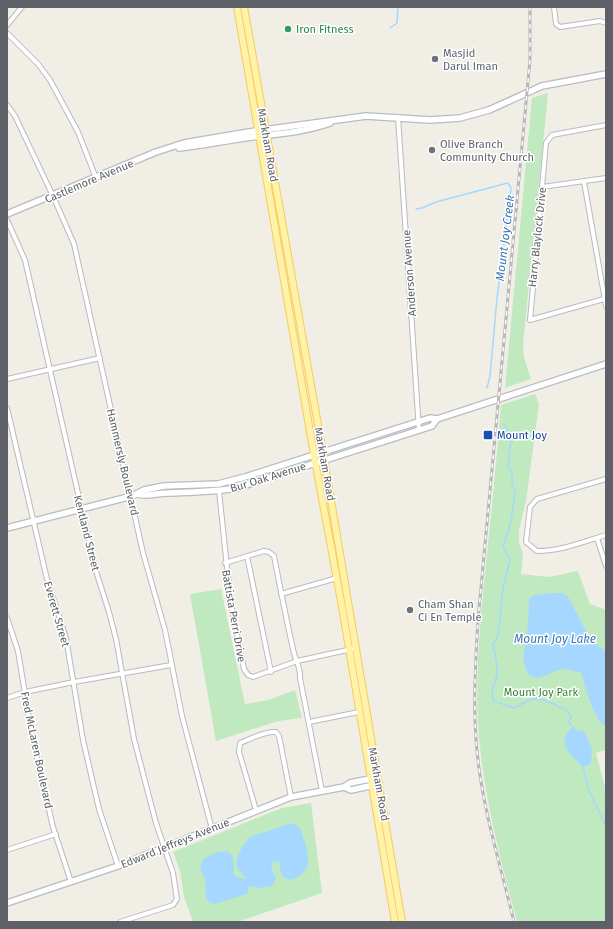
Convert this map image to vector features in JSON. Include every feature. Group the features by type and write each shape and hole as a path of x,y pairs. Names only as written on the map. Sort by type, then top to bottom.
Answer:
{"main road":[{"name":"Markham Road","path":"237,7 258,134 291,313 314,455 337,578 353,648 359,712 395,922"},
{"name":"Markham Road","path":"244,7 324,456 353,648 402,922"}],"street":[{"path":"7,24 22,7"},
{"path":"554,7 556,24 560,27 600,21 606,23"},
{"path":"7,33 38,64 50,80 78,132 96,178"},
{"name":"Castlemore Avenue","path":"7,214 156,152 170,148 195,146 366,116 398,116 436,120 470,116 499,106 542,86 606,74"},
{"name":"Hammersly Boulevard","path":"7,105 15,116 74,244 122,464 134,495 143,553 165,630 171,665 175,675 191,755 212,828"},
{"name":"Anderson Avenue","path":"398,116 419,430"},
{"name":"Harry Blaylock Drive","path":"604,299 530,320 546,143 552,135 564,131 606,125"},
{"path":"542,187 606,178"},
{"path":"584,182 606,306"},
{"name":"Kentland Street","path":"7,220 25,260 95,568 110,612 134,739 164,848 174,877 176,901 172,905 120,922"},
{"path":"7,379 100,358"},
{"name":"Bur Oak Avenue","path":"134,495 145,496 166,493 219,491 237,488 316,462 324,456 418,422 430,418 437,419 606,364"},
{"name":"Everett Street","path":"7,408 47,579 66,638 84,740 94,785 118,866"},
{"name":"Bur Oak Avenue","path":"7,528 134,495 144,490 164,486 218,484 314,455 324,456 419,430 432,426 437,419"},
{"path":"606,479 537,499 530,506 526,542 537,551 570,547 606,535"},
{"name":"Battista Perri Drive","path":"219,491 225,563 231,605 244,669 248,675 254,677 297,661 353,648"},
{"path":"597,538 606,566"},
{"name":"Battista Perri Drive","path":"225,563 264,551 270,552 274,556 281,594"},
{"path":"248,556 270,672"},
{"path":"322,791 300,678 301,670 297,661 281,594 337,578"},
{"name":"Fred McLaren Boulevard","path":"7,618 18,651 32,736 56,834 71,882"},
{"path":"7,698 25,692 74,682 171,665"},
{"path":"309,722 359,712"},
{"path":"256,810 239,752 240,743 271,732 276,732 279,736 291,797"},
{"name":"Edward Jeffreys Avenue","path":"7,903 118,866 291,797 344,788 350,784 378,781"},
{"path":"7,850 56,834"}],"green space":[{"path":"548,93 523,345 524,357 531,379 505,388 532,98"},
{"name":"Mount Joy Park","path":"535,394 539,404 526,501 519,531 519,542 523,555 521,574 549,577 578,571 590,604 606,610 606,750 596,753 606,791 606,922 517,922 498,848 483,773 477,701 478,656 501,405"},
{"path":"221,589 245,704 268,700 295,690 302,718 278,721 216,741 190,594"},
{"path":"311,803 322,893 237,922 193,922 184,897 180,871 173,852 282,808"}],"water":[{"name":"Mount Joy Lake","path":"563,593 568,597 588,633 599,646 606,651 606,726 598,718 594,711 581,673 562,669 543,677 535,678 527,673 523,658 528,625 529,599 534,595"},
{"path":"574,726 576,730 584,731 592,748 591,764 583,767 570,753 566,745 565,735"},
{"path":"292,823 300,828 307,849 308,862 303,873 293,879 283,877 280,863 273,861 271,866 276,879 272,886 260,888 249,886 247,894 214,904 210,903 206,899 205,879 200,869 203,859 217,852 227,851 233,856 234,875 243,879 246,878 239,870 237,861 242,847 250,837"}],"waterway":[{"name":"Mount Joy Creek","path":"390,28 397,23 398,7"},
{"name":"Mount Joy Creek","path":"416,209 436,202 508,183 511,188 497,298 490,376 487,388"},
{"name":"Mount Joy Creek","path":"504,424 511,437 508,467 512,472 512,484 515,492 511,521 503,547 510,560 503,588 498,636 493,644 497,663 497,674 492,697 494,701 514,708 530,700 542,699 566,709 571,717 568,722 573,727"},
{"name":"Mount Joy Creek","path":"583,767 589,791 606,826"}],"railway":[{"path":"514,922 490,826 482,787 475,731 475,694 478,620 530,60 530,7"}],"place":[{"name":"Iron Fitness","path":"288,29"},
{"name":"Masjid Darul Iman","path":"435,59"},
{"name":"Olive Branch Community Church","path":"432,150"},
{"name":"Mount Joy","path":"488,435"},
{"name":"Cham Shan Ci En Temple","path":"410,610"}]}
